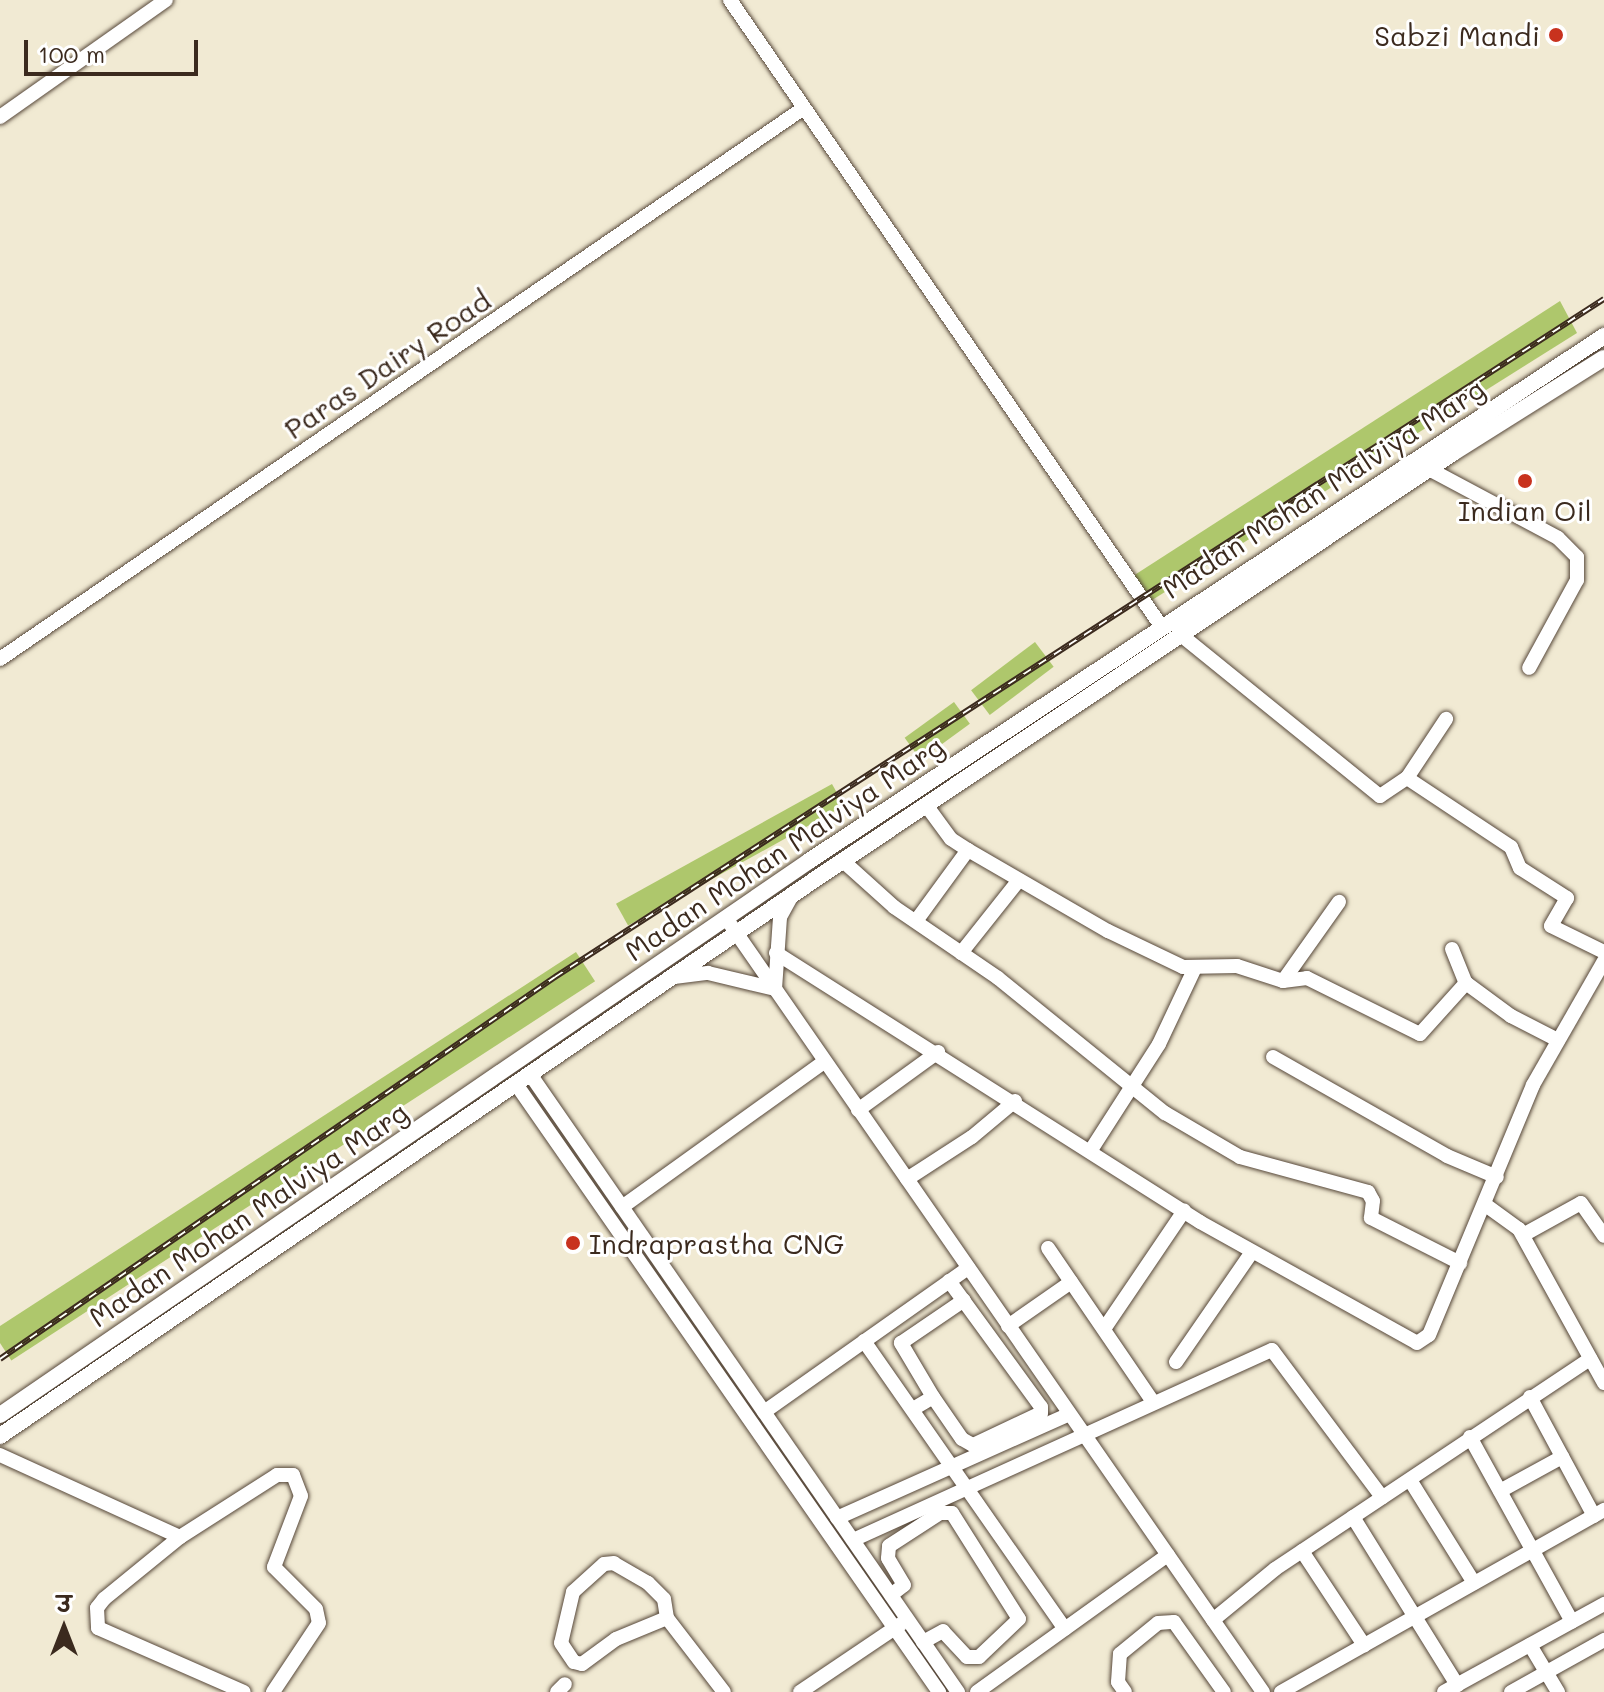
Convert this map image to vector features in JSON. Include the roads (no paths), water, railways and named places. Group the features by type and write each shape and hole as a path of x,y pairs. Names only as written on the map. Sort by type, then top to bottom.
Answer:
{"main road":[{"name":"Madan Mohan Malviya Marg","path":"0,1415 726,918 1161,626 1604,336"},
{"name":"Madan Mohan Malviya Marg","path":"0,1436 926,805 1429,469 1604,358"}],"street":[{"path":"0,117 166,0"},
{"path":"730,0 801,110 1161,626"},
{"name":"Paras Dairy Road","path":"0,659 801,110"},
{"path":"1429,469 1558,538 1577,557 1577,580 1529,668"},
{"path":"1181,635 1371,792 1388,794 1407,778 1446,719"},
{"path":"1407,778 1511,847 1520,868 1567,898 1551,926 1604,952"},
{"path":"926,805 951,839 968,850 1120,937 1194,970 1237,966 1283,981 1307,978 1420,1034 1466,983"},
{"path":"916,921 968,850"},
{"path":"843,861 1132,1090 1240,1157 1368,1192 1373,1201 1371,1218 1460,1263"},
{"path":"961,953 1019,880"},
{"path":"775,989 780,917 791,896"},
{"path":"1283,981 1339,902"},
{"path":"726,918 1263,1692"},
{"path":"1452,949 1466,983 1511,1016 1558,1040"},
{"path":"776,953 938,1052 1184,1211 1417,1343 1429,1335 1487,1206 1518,1117 1604,961"},
{"path":"1091,1150 1132,1090 1194,970"},
{"path":"674,977 719,974 775,989"},
{"path":"858,1110 938,1052"},
{"path":"1273,1057 1447,1156 1497,1177"},
{"path":"622,1207 824,1062"},
{"path":"523,1079 622,1207 958,1692"},
{"path":"523,1079 636,1258 939,1692"},
{"path":"907,1179 972,1137 1015,1101"},
{"path":"1523,1235 1581,1203 1604,1236"},
{"path":"1487,1206 1514,1223 1523,1235 1604,1383"},
{"path":"1104,1329 1184,1211"},
{"path":"1048,1248 1153,1402"},
{"path":"636,1258 650,1249"},
{"path":"1176,1362 1252,1252"},
{"path":"764,1412 968,1268"},
{"path":"949,1281 964,1300 1036,1398 1041,1413 973,1445 962,1439 901,1343 964,1300"},
{"path":"1008,1326 1071,1282"},
{"path":"864,1341 1065,1629"},
{"path":"853,1540 1083,1433 1276,1351 1382,1497"},
{"path":"1213,1620 1302,1551 1590,1359"},
{"path":"913,1409 933,1397"},
{"path":"1281,1692 1599,1513 1562,1457 1530,1397"},
{"path":"837,1518 1069,1414"},
{"path":"1470,1437 1572,1622"},
{"path":"0,1455 180,1537"},
{"path":"1500,1491 1562,1457"},
{"path":"790,1476 803,1468"},
{"path":"244,1692 98,1628 97,1608 180,1537 277,1475 287,1472 299,1481 301,1496 274,1567 316,1609 319,1623 273,1692"},
{"path":"1410,1480 1474,1583"},
{"path":"891,1595 904,1585 888,1558 889,1546 940,1513 952,1513 1019,1619 973,1658 943,1631 923,1642"},
{"path":"1353,1517 1418,1615 1450,1688 1604,1604"},
{"path":"1302,1551 1364,1645"},
{"path":"977,1692 1168,1555"},
{"path":"667,1618 616,1639 582,1664 570,1659 561,1643 573,1592 604,1564 614,1563 648,1583 664,1599 667,1618 724,1692"},
{"path":"806,1690 907,1619"},
{"path":"1125,1692 1118,1682 1120,1654 1158,1623 1174,1622 1224,1692"},
{"path":"1511,1692 1604,1640"},
{"path":"1530,1645 1558,1692"}],"railway":[{"path":"0,1359 555,977 1604,299"}],"place":[{"name":"Sabzi Mandi","path":"1556,35"},
{"name":"Indian Oil","path":"1525,481"},
{"name":"Indraprastha CNG","path":"573,1243"}]}
